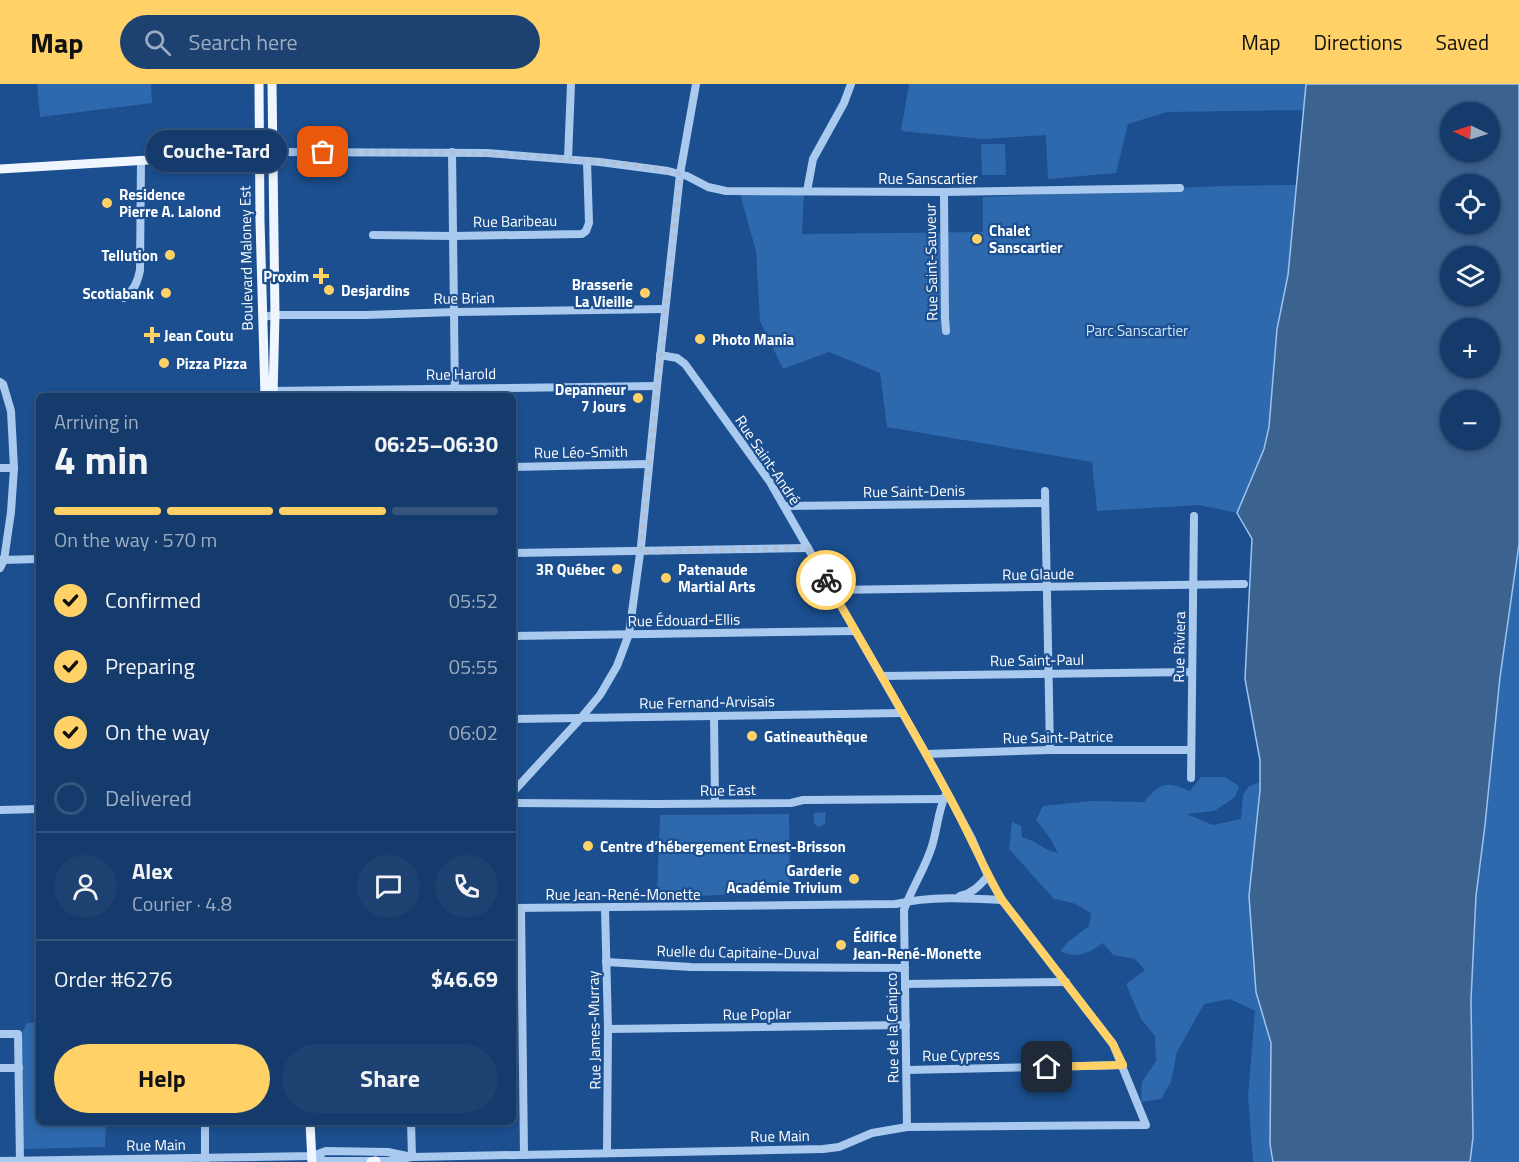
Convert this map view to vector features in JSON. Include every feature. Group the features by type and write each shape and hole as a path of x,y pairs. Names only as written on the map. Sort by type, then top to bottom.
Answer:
{"main road":[{"name":"Boulevard Maloney Est","path":"259,84 263,317 269,393"},
{"name":"Boulevard Maloney Est","path":"269,393 275,315 272,84"},
{"path":"0,169 273,152"},
{"path":"310,1125 312,1159"}],"street":[{"path":"568,159 571,84"},
{"path":"516,789 600,695 612,675 629,634 640,552 680,174 696,84"},
{"path":"807,191 813,159 844,103 850,84"},
{"name":"Rue Sanscartier","path":"273,152 452,152 568,159 637,166 680,174 708,187 726,191 944,192 1180,188"},
{"path":"452,152 455,392"},
{"path":"124,298 133,290 139,279 141,160"},
{"name":"Rue Baribeau","path":"373,235 582,234 589,223 587,161"},
{"name":"Rue Saint-Sauveur","path":"944,192 946,332"},
{"name":"Rue Brian","path":"263,317 665,309"},
{"name":"Rue Saint-André","path":"660,355 677,358 685,364 762,469 926,754 945,796 972,838 988,876 1002,900 1113,1044 1146,1125"},
{"path":"0,382 3,384 11,411 14,468 11,512 0,568"},
{"name":"Rue Harold","path":"362,393 657,386"},
{"name":"Rue Léo-Smith","path":"516,467 649,464"},
{"path":"0,468 14,468"},
{"path":"1045,491 1050,750"},
{"name":"Rue Saint-Denis","path":"784,506 1045,503"},
{"name":"Rue Riviera","path":"1191,778 1194,516"},
{"path":"516,553 808,548"},
{"path":"2,560 36,559"},
{"name":"Rue Glaude","path":"832,590 1244,584"},
{"name":"Rue Édouard-Ellis","path":"516,636 855,631"},
{"name":"Rue Saint-Paul","path":"882,675 1192,672"},
{"name":"Rue Fernand-Arvisais","path":"516,719 902,713"},
{"path":"714,716 715,804"},
{"name":"Rue Saint-Patrice","path":"926,754 1050,750 1191,750"},
{"name":"Rue East","path":"516,802 791,803 803,800 945,796"},
{"name":"Rue de la Canipco","path":"907,1127 904,910 931,847 945,796"},
{"path":"0,810 36,809"},
{"name":"Rue Jean-René-Monette","path":"950,899 976,890 988,876"},
{"name":"Rue Jean-René-Monette","path":"517,908 886,904 950,899 1002,900"},
{"path":"517,908 524,1155"},
{"name":"Rue James-Murray","path":"605,908 608,1152"},
{"name":"Ruelle du Capitaine-Duval","path":"606,962 691,967 905,968"},
{"path":"905,984 1066,982"},
{"name":"Rue Poplar","path":"608,1029 906,1025"},
{"path":"516,1031 522,1030"},
{"path":"0,1034 18,1034 20,1161"},
{"name":"Rue Cypress","path":"907,1070 1123,1065"},
{"path":"0,1068 19,1068"},
{"path":"205,1125 205,1160"},
{"path":"411,1125 412,1157"},
{"name":"Rue Main","path":"0,1161 312,1159 373,1162 412,1157 823,1149 839,1147 872,1133 907,1127 1146,1125"},
{"name":"Rue Main","path":"312,1159 326,1151 388,1152 412,1157"}],"green space":[{"path":"37,84 151,84 152,103 40,117"},
{"path":"909,84 1306,84 1304,110 1167,112 1128,124 1116,173 1048,179 1046,135 983,139 901,131"},
{"path":"981,144 1005,144 1006,175 982,175"},
{"name":"Parc Sanscartier","path":"1297,185 1288,275 1277,329 1269,427 1264,449 1237,513 1199,505 1097,511 1092,462 887,427 880,373 829,352 783,369 760,321 756,251 740,194 804,193 802,234 983,232 983,197 1221,186"},
{"path":"1519,544 1519,1162 1470,1162 1473,1137 1471,1000 1476,896 1500,677"},
{"path":"1201,777 1225,777 1239,786 1235,797 1214,811 1187,814 1213,825 1241,819 1243,795 1249,786 1270,779 1275,1162 1253,1162 1248,1096 1255,1011 1230,999 1204,1004 1177,1052 1171,1082 1161,1099 1141,1102 1142,1082 1156,1061 1155,1036 1141,1019 1126,984 1145,970 1135,959 1113,955 1103,943 1077,955 1060,951 1089,926 1091,913 1073,903 1054,899 1009,849 1012,822 1021,826 1022,837 1058,853 1036,820 1043,806 1091,801 1144,802 1155,790 1164,785 1190,791"},
{"path":"826,812 825,824 818,827 814,823 814,813"},
{"path":"789,814 790,893 657,897 660,815"},
{"path":"27,1023 36,1023 36,1125 106,1125 105,1147 22,1149 22,1033"}],"shaded area":[{"path":"1306,84 1519,84 1519,544 1500,677 1476,896 1471,1000 1473,1137 1470,1162 1273,1162 1270,1144 1271,1043 1256,992 1249,896 1260,790 1260,760 1245,679 1252,539 1237,513 1264,449 1269,427 1277,329 1288,275"}],"way so far":[{"path":"323,152 486,153 600,162 680,174 640,552 808,548 826,580"}],"place":[{"name":"Couche-Tard","path":"323,152"},
{"name":"Residence Pierre A. Lalond","path":"107,203"},
{"name":"Chalet Sanscartier","path":"977,239"},
{"name":"Tellution","path":"170,255"},
{"name":"Proxim","path":"321,276"},
{"name":"Desjardins","path":"329,290"},
{"name":"Scotiabank","path":"166,293"},
{"name":"Brasserie La Vieille","path":"645,293"},
{"name":"Jean Coutu","path":"152,335"},
{"name":"Photo Mania","path":"700,339"},
{"name":"Pizza Pizza","path":"164,363"},
{"name":"Depanneur 7 Jours","path":"638,398"},
{"name":"3R Québec","path":"617,569"},
{"name":"Patenaude Martial Arts","path":"666,578"},
{"name":"Gatineauthèque","path":"752,736"},
{"name":"Centre d’hébergement Ernest-Brisson","path":"588,846"},
{"name":"Garderie Académie Trivium","path":"854,879"},
{"name":"Édifice Jean-René-Monette","path":"841,945"}],"route":[{"path":"826,580 926,754 972,838 988,876 1002,900 1113,1044 1123,1065 1047,1067"}]}
